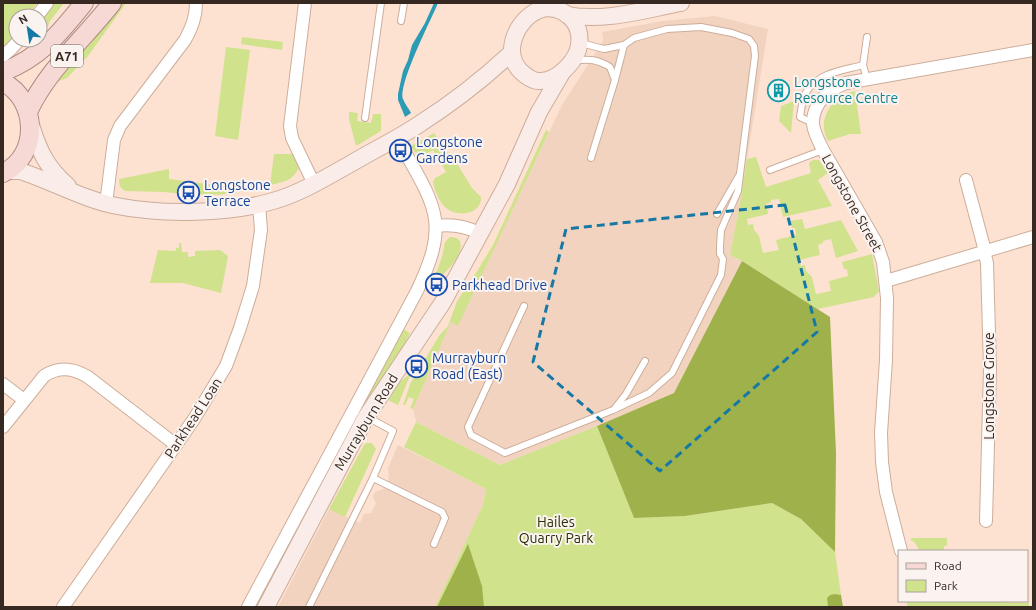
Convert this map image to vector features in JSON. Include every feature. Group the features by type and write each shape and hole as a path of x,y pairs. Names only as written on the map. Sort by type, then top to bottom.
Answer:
{"main road":[{"name":"A71","path":"3,72 39,53 54,40 84,3"},
{"name":"A71","path":"5,172 16,165 28,146 29,118 34,99 47,79 112,3"},
{"path":"3,82 18,95 29,118"}],"street":[{"path":"106,204 116,133 185,40 192,28 196,15 196,3"},
{"path":"305,3 290,126 295,145 314,184"},
{"path":"567,14 577,25 579,40 577,52 567,66 551,78 539,81 522,73 513,61 511,46 520,27 534,7 553,8 567,14 582,17 605,18 681,3"},
{"path":"579,40 590,26 605,18"},
{"path":"3,56 12,48"},
{"path":"813,123 818,104 824,95 832,89 846,83 1033,50"},
{"path":"5,172 15,171 26,173 106,204 137,209 214,211 259,205 284,198 314,184 416,126 456,99 482,79 511,53"},
{"name":"Murrayburn Road","path":"266,607 366,417 435,315 507,184 539,112 567,66"},
{"path":"482,79 497,73 509,71 522,73"},
{"name":"Murrayburn Road","path":"539,81 541,99 539,112"},
{"path":"29,118 36,142 44,160 54,173 75,192"},
{"name":"Longstone Street","path":"813,123 816,135 823,150 876,242 883,262 887,298 886,360 881,433 882,462 886,492 901,550"},
{"path":"248,607 417,291 434,250 436,226 430,198 406,154"},
{"name":"Longstone Grove","path":"966,180 987,263 990,368 986,521"},
{"name":"Parkhead Loan","path":"63,607 194,419 226,366 250,297 257,264 261,230 259,205"},
{"path":"436,226 460,226 480,233"},
{"path":"886,281 1033,237"},
{"path":"3,428 40,380 49,372 60,369 73,369 88,377 176,445"},
{"path":"3,384 24,400"}],"lane":[{"path":"365,118 381,3"},
{"path":"401,21 404,3"},
{"path":"524,306 468,427 471,435 505,453 613,410 649,393 672,374 721,275 723,259 720,254 721,230 738,191 755,56 754,46 749,39 732,33 701,27 667,30 634,38 624,45 604,49 579,40"},
{"path":"867,37 863,65 867,79"},
{"path":"591,158 624,45"},
{"path":"567,66 586,58 600,61 610,67 615,80"},
{"path":"813,123 800,117 804,98 809,88 817,80 826,75 863,65"},
{"path":"770,170 823,150"},
{"path":"717,214 740,174"},
{"path":"613,410 626,394 644,360"},
{"path":"309,607 373,478 393,431 366,417"},
{"path":"373,478 442,512 445,518 434,544"}],"highlighted area":[{"path":"785,205 817,332 660,471 533,362 566,229"}],"shaded area":[{"path":"715,16 768,29 740,203 730,255 742,261 674,393 500,465 416,422 413,409 451,322 458,325 562,105 603,41 602,32 663,21"},
{"path":"398,445 486,489 483,505 435,607 278,607 329,509 360,523 364,514 371,513 376,503 373,497 375,492 383,489 389,478 388,468"}],"green space":[{"path":"3,3 37,3 34,8 8,8 8,43 3,49"},
{"path":"54,3 64,3 48,26 48,11"},
{"path":"120,3 126,3 88,56 67,78 56,82 91,42"},
{"path":"242,37 283,42 282,50 241,44"},
{"path":"226,47 250,50 238,140 215,136"},
{"path":"855,91 861,134 850,134 828,141 824,125 828,110 839,98"},
{"path":"794,101 791,133 779,121 781,106"},
{"path":"349,112 358,113 357,121 371,123 373,114 381,114 381,131 356,146 349,119"},
{"path":"546,130 549,132 458,326 451,322 413,409 410,408 414,399 409,397 405,405 403,405 411,382 425,362 425,359 439,336 448,326 457,301 493,245"},
{"path":"434,133 448,153 450,152 472,188 481,197 480,203 473,211 468,213 455,213 443,205 437,195 433,182 435,178 446,172 433,150 423,156 420,156 416,154 411,146"},
{"path":"274,154 292,154 299,168 295,174 284,181 271,185 242,191 204,195 184,191 183,194 125,191 119,183 119,179 169,169 169,179 207,184 270,185"},
{"path":"756,157 766,187 811,173 809,163 813,160 819,160 828,173 818,180 832,206 783,217 779,199 771,200 771,202 766,204 768,214 747,219 748,225 753,224 754,230 759,236 763,253 779,250 776,240 796,235 795,228 792,228 790,221 802,219 805,229 841,220 858,251 836,258 831,239 823,241 823,243 818,245 820,255 799,260 801,266 805,265 806,271 812,277 816,294 831,291 829,281 848,276 847,269 844,269 842,262 872,254 879,291 874,297 818,309 730,255 747,159"},
{"path":"450,237 455,237 458,239 461,246 455,261 440,278 435,276 442,257 445,242"},
{"path":"179,243 181,243 182,252 188,252 188,257 195,256 195,251 220,250 228,256 221,293 183,283 150,283 158,250 176,251 176,248 179,248"},
{"path":"742,261 830,317 836,453 835,552 801,519 772,503 685,516 634,518 597,426 674,393"},
{"path":"403,329 410,333 401,352 354,424 257,607 255,607"},
{"path":"411,373 398,405 386,399 396,385"},
{"name":"Hailes Quarry Park","path":"416,422 500,465 597,426 634,518 685,516 772,503 801,519 835,552 841,595 835,594 827,598 828,607 435,607 483,505 486,489 404,447"},
{"path":"366,443 372,443 376,449 345,517 329,509"},
{"path":"947,538 947,546 944,546 944,550 919,550 915,543 910,539"},
{"path":"468,544 482,586 484,607 437,607"},
{"path":"830,595 841,595 843,607 828,607 827,598"},
{"path":"907,602 1029,603 1029,607 907,607"}],"water":[{"path":"434,3 438,3 405,80 403,99 411,113 405,117 398,100 403,71 412,45 425,23"}],"place":[{"name":"Longstone Resource Centre","path":"779,90"},
{"name":"Longstone Gardens","path":"401,150"},
{"name":"Longstone Terrace","path":"188,193"},
{"name":"Parkhead Drive","path":"437,285"},
{"name":"Murrayburn Road (East)","path":"417,366"}]}
